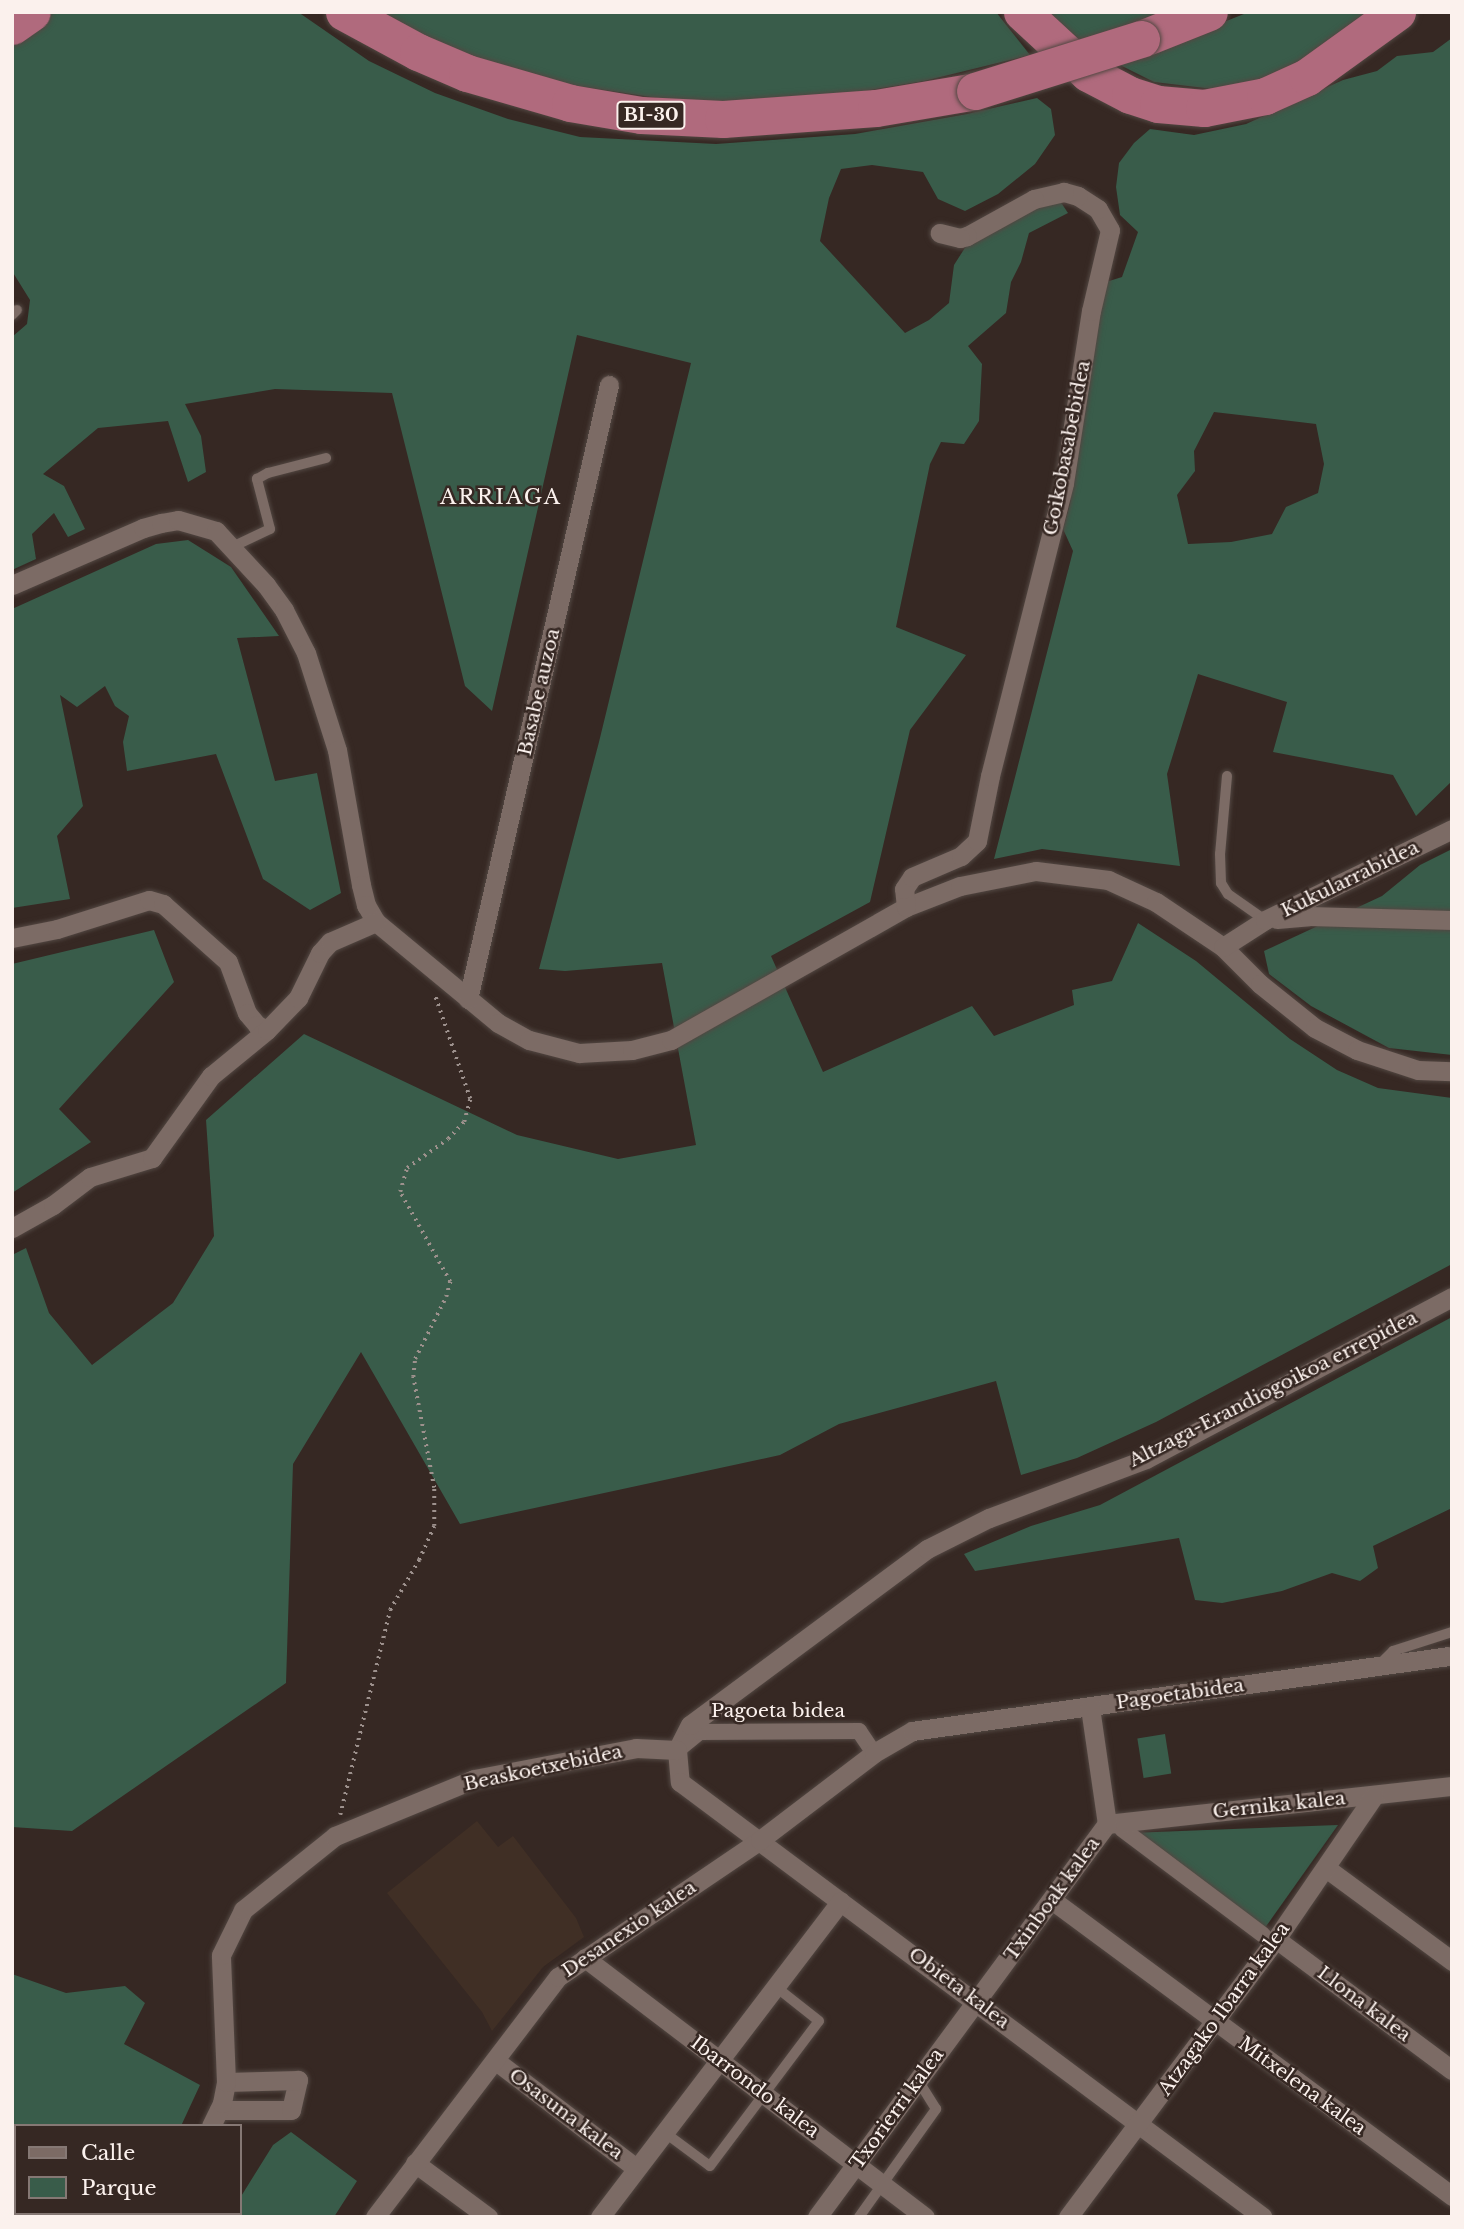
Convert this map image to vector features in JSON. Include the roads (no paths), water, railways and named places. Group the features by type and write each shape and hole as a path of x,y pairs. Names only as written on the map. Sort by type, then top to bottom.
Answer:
{"highway":[{"path":"12,26 32,12"},
{"name":"BI-30","path":"344,12 418,52 467,73 570,103 641,115 723,120 876,108 975,90 1141,39 1209,12"},
{"path":"1022,12 1088,73 1130,95 1158,104 1204,108 1265,96 1307,77 1397,12"}],"street":[{"name":"Goikobasabebidea","path":"906,907 904,889 912,877 967,853 977,842 990,776 1064,483 1091,311 1110,230 1098,209 1078,196 1064,192 1034,199 967,236 960,238 940,233"},
{"name":"Basabe auzoa","path":"468,999 609,384"},
{"path":"12,585 142,528 178,520 216,531 278,601 306,653 337,750 361,885 366,905 376,922 498,1023 529,1040 579,1053 632,1049 671,1040 906,907 960,886 1035,871 1108,880 1156,902 1223,947 1260,984 1315,1028 1357,1050 1419,1070 1452,1071"},
{"path":"1421,844 1452,820"},
{"name":"Kukularrabidea","path":"1265,920 1452,830"},
{"path":"12,938 57,929 149,900 163,904 228,962 247,1013 257,1025 267,1030"},
{"name":"Kukularrabidea","path":"1265,920 1309,916 1452,920"},
{"path":"1223,947 1265,920"},
{"path":"12,1228 53,1205 90,1177 152,1158 211,1076 267,1030 298,998 320,953 330,942 376,922"},
{"name":"Altzaga-Erandiogoikoa errepidea","path":"677,1750 690,1725 927,1549 989,1518 1146,1459 1452,1297"},
{"name":"Pagoetabidea","path":"912,1731 1449,1656"},
{"name":"Txinboak kalea","path":"976,2001 1052,1899 1114,1827 1090,1707"},
{"name":"Pagoeta bidea","path":"677,1750 700,1732 859,1731 874,1753"},
{"name":"Desanexio kalea","path":"376,2217 558,1977 760,1840 874,1753 912,1731"},
{"name":"Beaskoetxebidea","path":"226,2082 298,2080 291,2110 215,2118 226,2082 221,1955 243,1910 335,1836 474,1779 636,1748 677,1750"},
{"name":"Obieta kalea","path":"677,1750 680,1782 1263,2217"},
{"name":"Gernika kalea","path":"1114,1827 1452,1786"},
{"name":"Atzagako Ibarra kalea","path":"1068,2217 1214,2021 1269,1937 1326,1868 1374,1796"},
{"path":"1114,1827 1269,1937"},
{"path":"1326,1868 1452,1961"},
{"name":"Mitxelena kalea","path":"1052,1899 1452,2196"},
{"path":"600,2217 841,1901"},
{"name":"Llona kalea","path":"1269,1937 1452,2070"},
{"name":"Ibarrondo kalea","path":"586,1958 925,2217"},
{"name":"Txorierri kalea","path":"817,2217 976,2001"},
{"name":"Osasuna kalea","path":"496,2061 636,2168"},
{"path":"415,2163 488,2217"}],"lane":[{"path":"232,547 270,529 257,479 268,473 326,458"},
{"path":"1227,776 1220,854 1221,883 1228,894 1265,920"},
{"path":"1378,1666 1393,1651 1452,1632"},
{"path":"664,2132 710,2166 819,2021 776,1987"},
{"path":"859,2217 936,2109 918,2080"}],"district":[{"name":"ARRIAGA","path":"501,497"}]}
